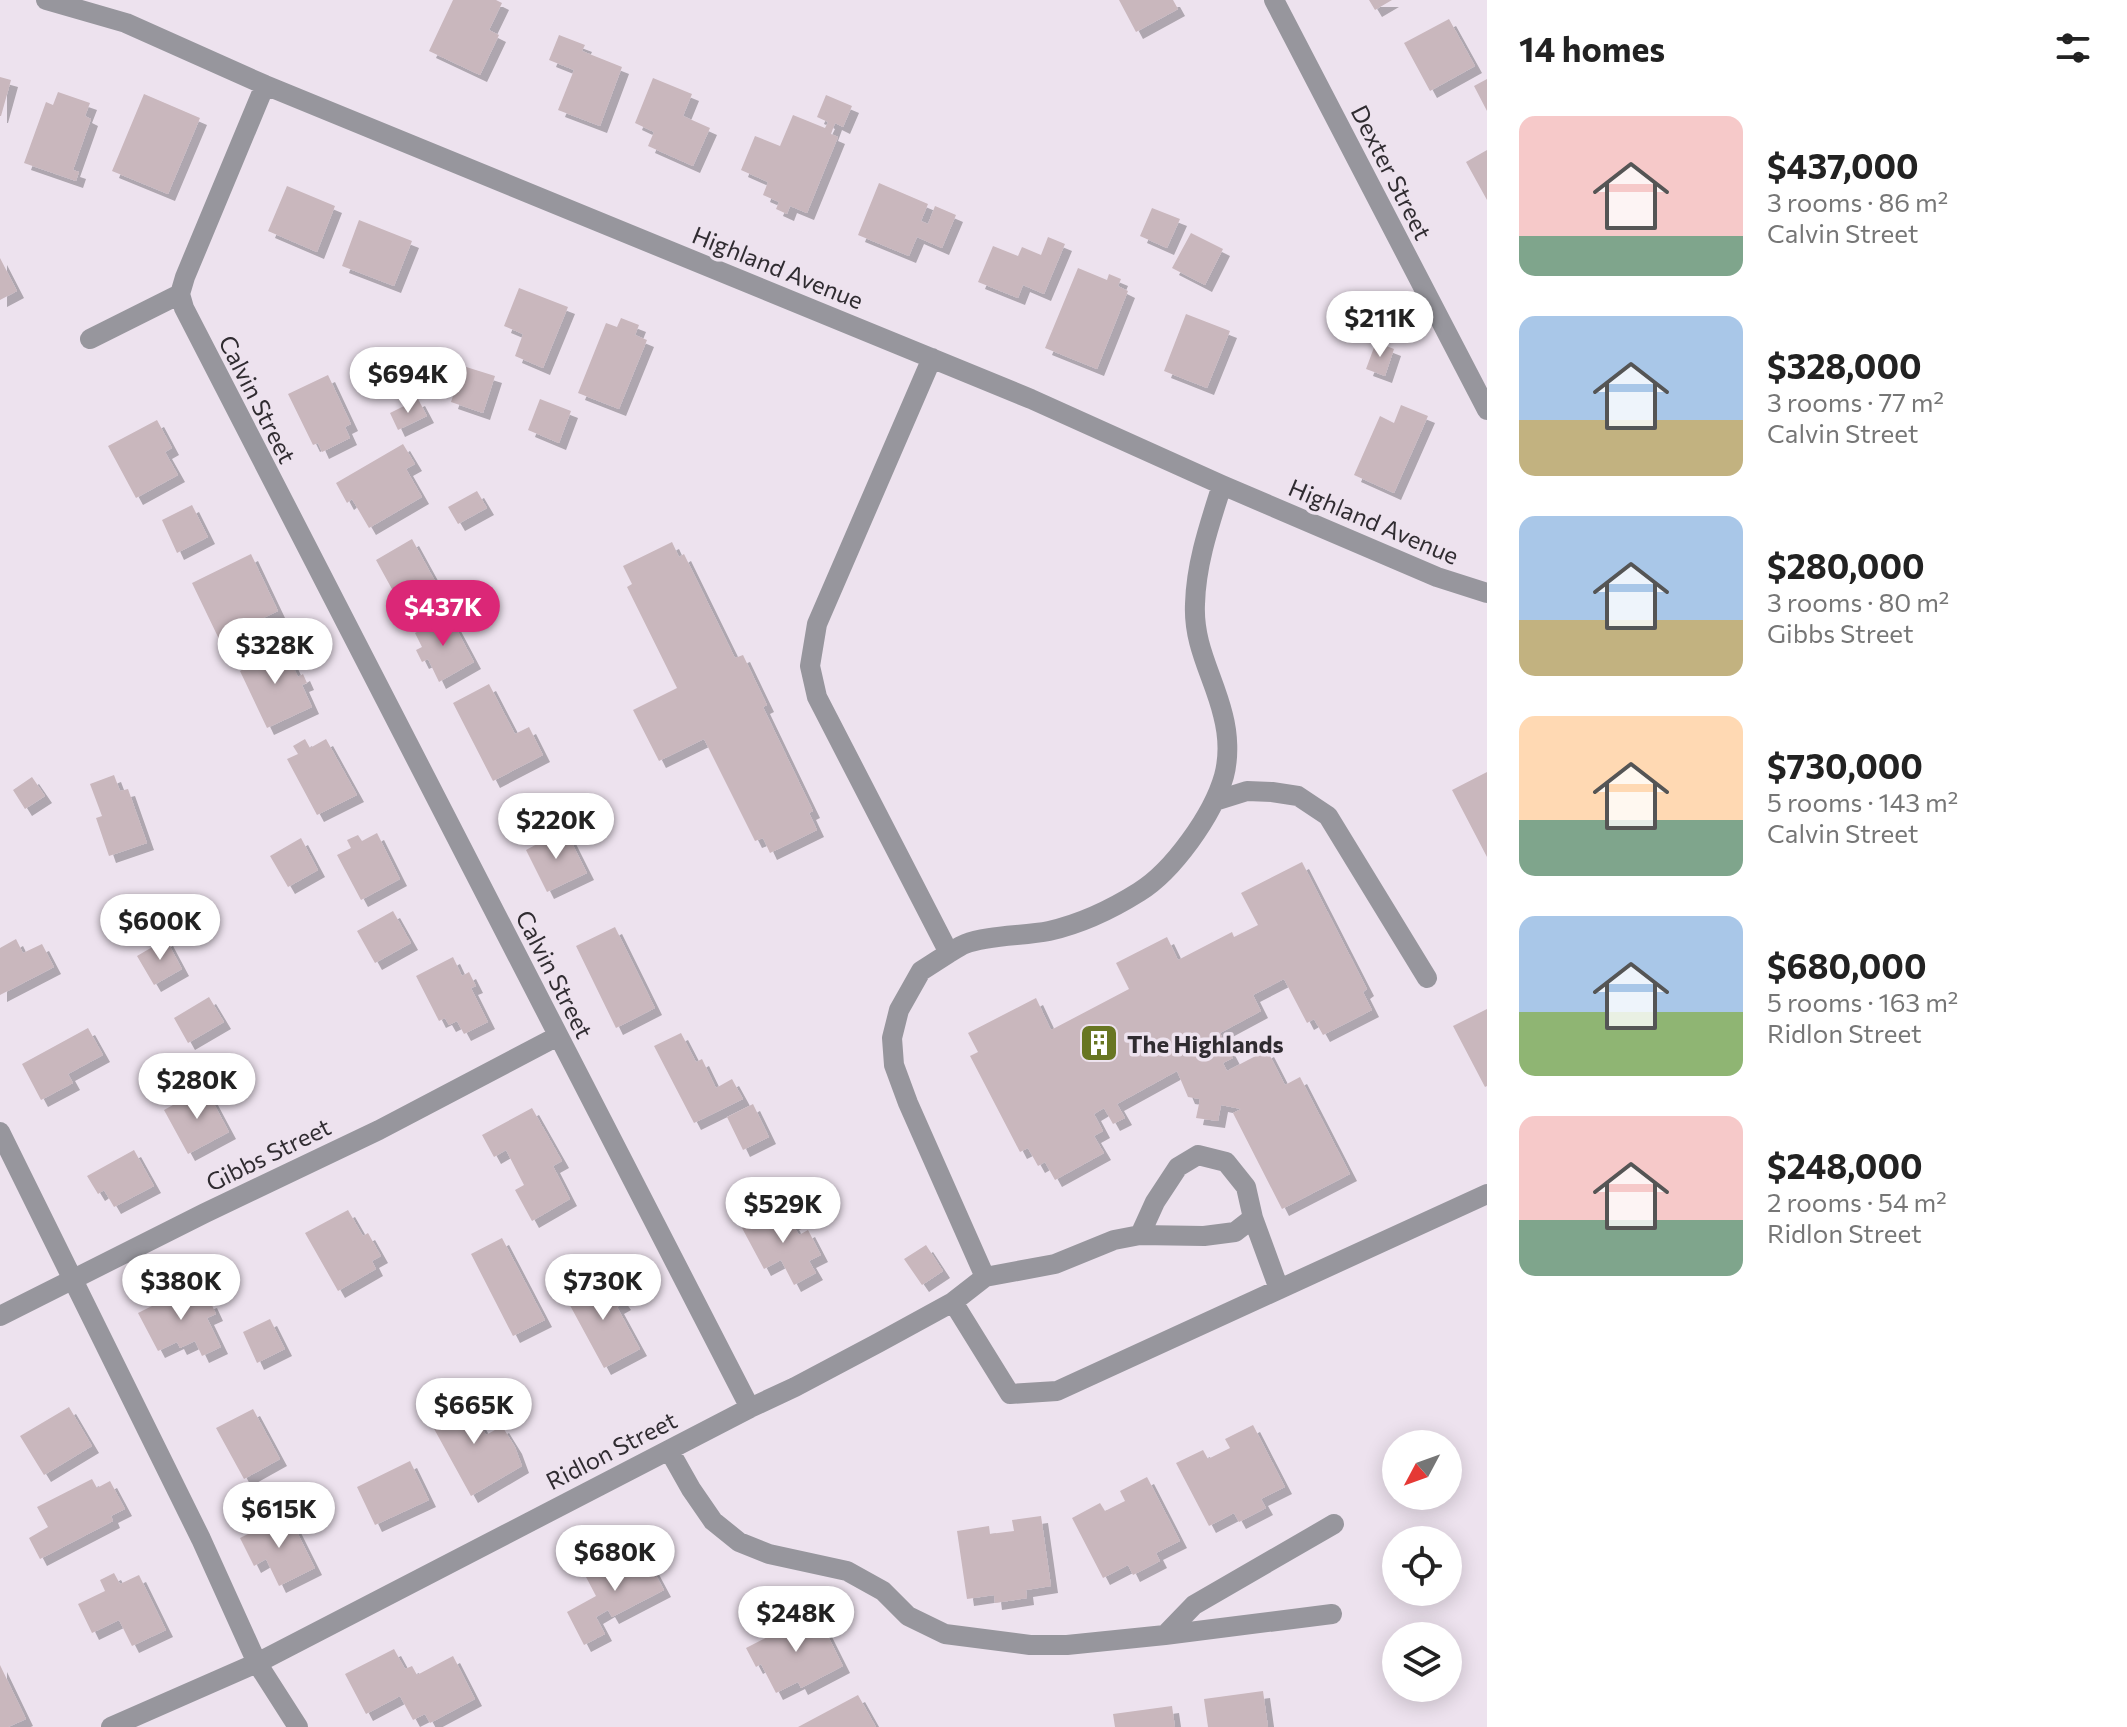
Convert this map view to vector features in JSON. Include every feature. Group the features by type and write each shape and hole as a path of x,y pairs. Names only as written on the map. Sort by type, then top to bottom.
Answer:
{"street":[{"name":"Highland Avenue","path":"46,0 126,23 265,85 1031,399 1437,577 1487,593"},
{"name":"Dexter Street","path":"1274,0 1487,410"},
{"path":"90,339 180,294 265,85"},
{"name":"Calvin Street","path":"180,294 189,322 750,1408"},
{"path":"932,358 817,624 810,666 817,697 949,953"},
{"path":"1222,485 1206,533 1194,604 1203,658 1223,714 1228,743 1225,773 1215,801 1183,849 1142,891 1106,910 1051,931 967,943 921,971 899,1010 892,1038 894,1065 908,1103 985,1277 1055,1264 1114,1240 1140,1235 1204,1236 1235,1232 1253,1218"},
{"path":"1215,801 1247,791 1272,792 1298,796 1328,816 1427,978"},
{"name":"Gibbs Street","path":"0,1316 379,1130 558,1036"},
{"path":"0,1132 201,1539 257,1663 298,1727"},
{"path":"1140,1235 1155,1202 1178,1167 1198,1155 1226,1162 1246,1187 1253,1218 1279,1289"},
{"path":"953,1302 1010,1394 1057,1391 1487,1194"},
{"name":"Ridlon Street","path":"111,1727 257,1663 795,1387 953,1302 985,1277"},
{"path":"669,1450 713,1521 739,1542 769,1554 847,1571 883,1591 908,1616 945,1634 1030,1645 1067,1645 1332,1614"},
{"path":"1165,1635 1194,1605 1334,1524"}],"building":[{"path":"453,0 496,0 502,3 489,30 499,35 480,75 429,51"},
{"path":"1119,0 1173,0 1178,9 1136,32"},
{"path":"1369,0 1392,0 1375,10"},
{"path":"1449,19 1475,66 1430,91 1404,43"},
{"path":"559,35 585,45 582,51 622,67 600,126 558,110 574,70 549,60"},
{"path":"0,77 11,80 1,116 0,116"},
{"path":"653,78 692,94 683,116 710,128 693,166 648,146 654,132 635,123"},
{"path":"1487,79 1487,111 1474,86"},
{"path":"58,92 90,103 85,116 91,119 73,170 79,172 76,181 24,163 46,102 53,105"},
{"path":"144,94 200,118 168,194 112,171"},
{"path":"826,95 852,106 843,127 835,123 831,134 838,137 807,213 790,206 787,214 776,209 779,202 763,195 768,182 741,170 755,136 780,146 793,115 825,128 828,122 817,117"},
{"path":"1487,150 1487,200 1466,162"},
{"path":"879,183 928,204 921,221 928,224 935,206 956,215 942,248 917,237 909,256 858,235"},
{"path":"287,186 335,206 317,252 268,231"},
{"path":"1152,208 1180,219 1167,248 1140,236"},
{"path":"359,220 412,241 394,286 342,266"},
{"path":"1191,233 1223,249 1205,285 1172,268"},
{"path":"1048,237 1065,244 1044,294 1023,285 1018,298 978,282 993,246 1018,256 1022,247 1041,255"},
{"path":"0,258 17,291 0,300"},
{"path":"1078,268 1107,280 1109,274 1121,279 1118,286 1128,291 1097,369 1045,348"},
{"path":"519,288 568,307 543,368 515,356 523,334 504,326"},
{"path":"1186,314 1230,331 1207,388 1164,371"},
{"path":"621,318 639,325 635,335 647,340 619,409 578,393 606,323 617,327"},
{"path":"1376,342 1394,349 1385,376 1366,369"},
{"path":"463,366 495,376 483,413 451,402"},
{"path":"328,375 351,424 345,427 350,438 322,452 318,443 313,445 288,394"},
{"path":"418,399 427,416 398,430 390,413"},
{"path":"540,399 571,411 559,443 528,430"},
{"path":"1401,405 1428,416 1394,493 1354,475 1380,416 1394,423"},
{"path":"157,420 172,448 165,452 178,475 136,498 108,446"},
{"path":"403,444 415,464 406,469 422,497 369,528 352,499 347,503 336,483"},
{"path":"477,491 487,508 458,524 448,507"},
{"path":"192,505 208,537 177,553 162,520"},
{"path":"412,539 435,581 429,585 435,595 404,611 376,560"},
{"path":"672,542 679,557 684,554 735,658 743,655 767,705 763,707 813,811 809,813 817,830 770,853 763,838 755,841 704,739 659,761 633,710 677,688 627,587 632,584 623,566"},
{"path":"251,554 278,611 219,639 192,583"},
{"path":"449,615 474,662 439,682 428,659 422,662 416,650 422,647 415,633"},
{"path":"261,645 268,657 285,649 298,677 303,674 307,683 302,685 312,707 267,728 240,671 249,666 243,653"},
{"path":"489,684 515,734 529,727 543,755 493,781 453,703"},
{"path":"305,739 310,748 326,739 357,795 317,815 287,759 298,754 293,746"},
{"path":"1487,772 1487,857 1452,790"},
{"path":"114,775 120,791 128,789 147,843 109,856 96,818 102,816 90,784"},
{"path":"32,777 45,796 25,809 13,790"},
{"path":"565,829 587,873 547,892 526,850"},
{"path":"377,833 400,879 361,900 337,855 351,848 347,840 358,835 362,841"},
{"path":"301,838 318,870 288,887 270,856"},
{"name":"The Highlands","path":"1302,862 1367,989 1363,992 1372,1010 1323,1035 1314,1019 1307,1023 1284,979 1253,995 1261,1011 1220,1033 1233,1058 1223,1063 1227,1071 1267,1050 1285,1085 1300,1077 1350,1174 1282,1209 1233,1113 1241,1109 1221,1105 1218,1121 1196,1118 1200,1099 1188,1097 1177,1071 1117,1104 1125,1118 1113,1124 1104,1108 1094,1114 1103,1131 1094,1136 1104,1153 1055,1180 1045,1162 1038,1166 1028,1148 1020,1152 970,1056 978,1052 968,1033 1036,998 1051,1030 1129,989 1116,963 1167,937 1178,960 1232,932 1234,937 1258,925 1241,893"},
{"path":"393,911 411,943 375,963 357,931"},
{"path":"615,927 655,1008 616,1028 576,946"},
{"path":"16,939 23,953 42,944 54,967 0,995 0,948"},
{"path":"166,939 182,969 154,985 137,956"},
{"path":"453,957 462,976 469,972 476,986 471,988 488,1022 464,1034 457,1021 449,1025 445,1018 439,1021 416,976"},
{"path":"209,997 224,1022 188,1043 174,1018"},
{"path":"1487,1009 1487,1086 1485,1087 1453,1026"},
{"path":"88,1028 103,1055 68,1074 73,1083 41,1100 22,1064"},
{"path":"681,1033 696,1062 702,1059 716,1088 732,1079 743,1099 694,1123 654,1046"},
{"path":"205,1087 229,1132 188,1154 164,1110"},
{"path":"753,1104 769,1137 743,1150 727,1117"},
{"path":"532,1108 562,1161 553,1166 570,1199 532,1221 515,1190 524,1185 506,1150 494,1157 482,1135"},
{"path":"134,1150 154,1186 114,1207 104,1190 98,1194 87,1176"},
{"path":"782,1208 787,1218 796,1213 800,1220 792,1223 799,1235 808,1230 821,1255 809,1261 816,1273 794,1285 781,1260 764,1269 742,1228"},
{"path":"348,1210 363,1236 368,1233 381,1256 372,1261 376,1269 338,1291 305,1233"},
{"path":"502,1238 545,1320 513,1336 471,1254"},
{"path":"926,1245 943,1271 922,1285 904,1259"},
{"path":"603,1277 613,1295 617,1293 624,1303 617,1307 640,1349 604,1368 566,1298"},
{"path":"192,1286 201,1304 210,1301 216,1314 207,1318 221,1347 202,1356 195,1341 180,1348 177,1342 158,1351 138,1313"},
{"path":"270,1319 285,1349 257,1363 243,1332"},
{"path":"464,1396 486,1435 502,1426 522,1466 471,1496 427,1416"},
{"path":"69,1407 92,1446 44,1475 20,1436"},
{"path":"253,1409 280,1459 244,1479 216,1428"},
{"path":"1253,1425 1285,1487 1261,1499 1266,1508 1239,1522 1234,1513 1209,1526 1176,1463 1203,1450 1208,1459 1230,1448 1225,1439"},
{"path":"410,1461 429,1500 375,1525 357,1487"},
{"path":"1147,1477 1180,1541 1156,1553 1160,1561 1133,1575 1128,1565 1103,1578 1072,1518 1100,1503 1105,1511 1125,1501 1120,1491"},
{"path":"92,1479 97,1488 110,1481 125,1509 111,1516 113,1521 40,1559 29,1538 48,1527 37,1507"},
{"path":"288,1514 315,1568 279,1586 266,1559 254,1566 240,1538"},
{"path":"1041,1516 1051,1586 1026,1590 1027,1598 995,1603 994,1595 967,1599 957,1531 989,1526 990,1534 1014,1531 1012,1520"},
{"path":"641,1547 664,1590 612,1617 608,1610 596,1617 605,1634 584,1645 567,1612 596,1596 586,1577"},
{"path":"114,1573 120,1584 139,1575 166,1630 132,1646 119,1620 92,1633 78,1604 105,1591 100,1580"},
{"path":"816,1612 843,1666 801,1688 798,1682 776,1693 761,1664 756,1667 746,1648"},
{"path":"394,1649 405,1669 412,1666 417,1675 453,1656 475,1699 430,1723 425,1714 413,1720 400,1696 366,1714 345,1674"},
{"path":"0,1665 26,1719 8,1727 0,1727"},
{"path":"1263,1691 1268,1727 1208,1727 1204,1699"},
{"path":"858,1695 876,1727 798,1727"},
{"path":"1172,1706 1175,1727 1115,1727 1113,1714"}],"place":[{"name":"The Highlands","path":"1099,1043"}]}
